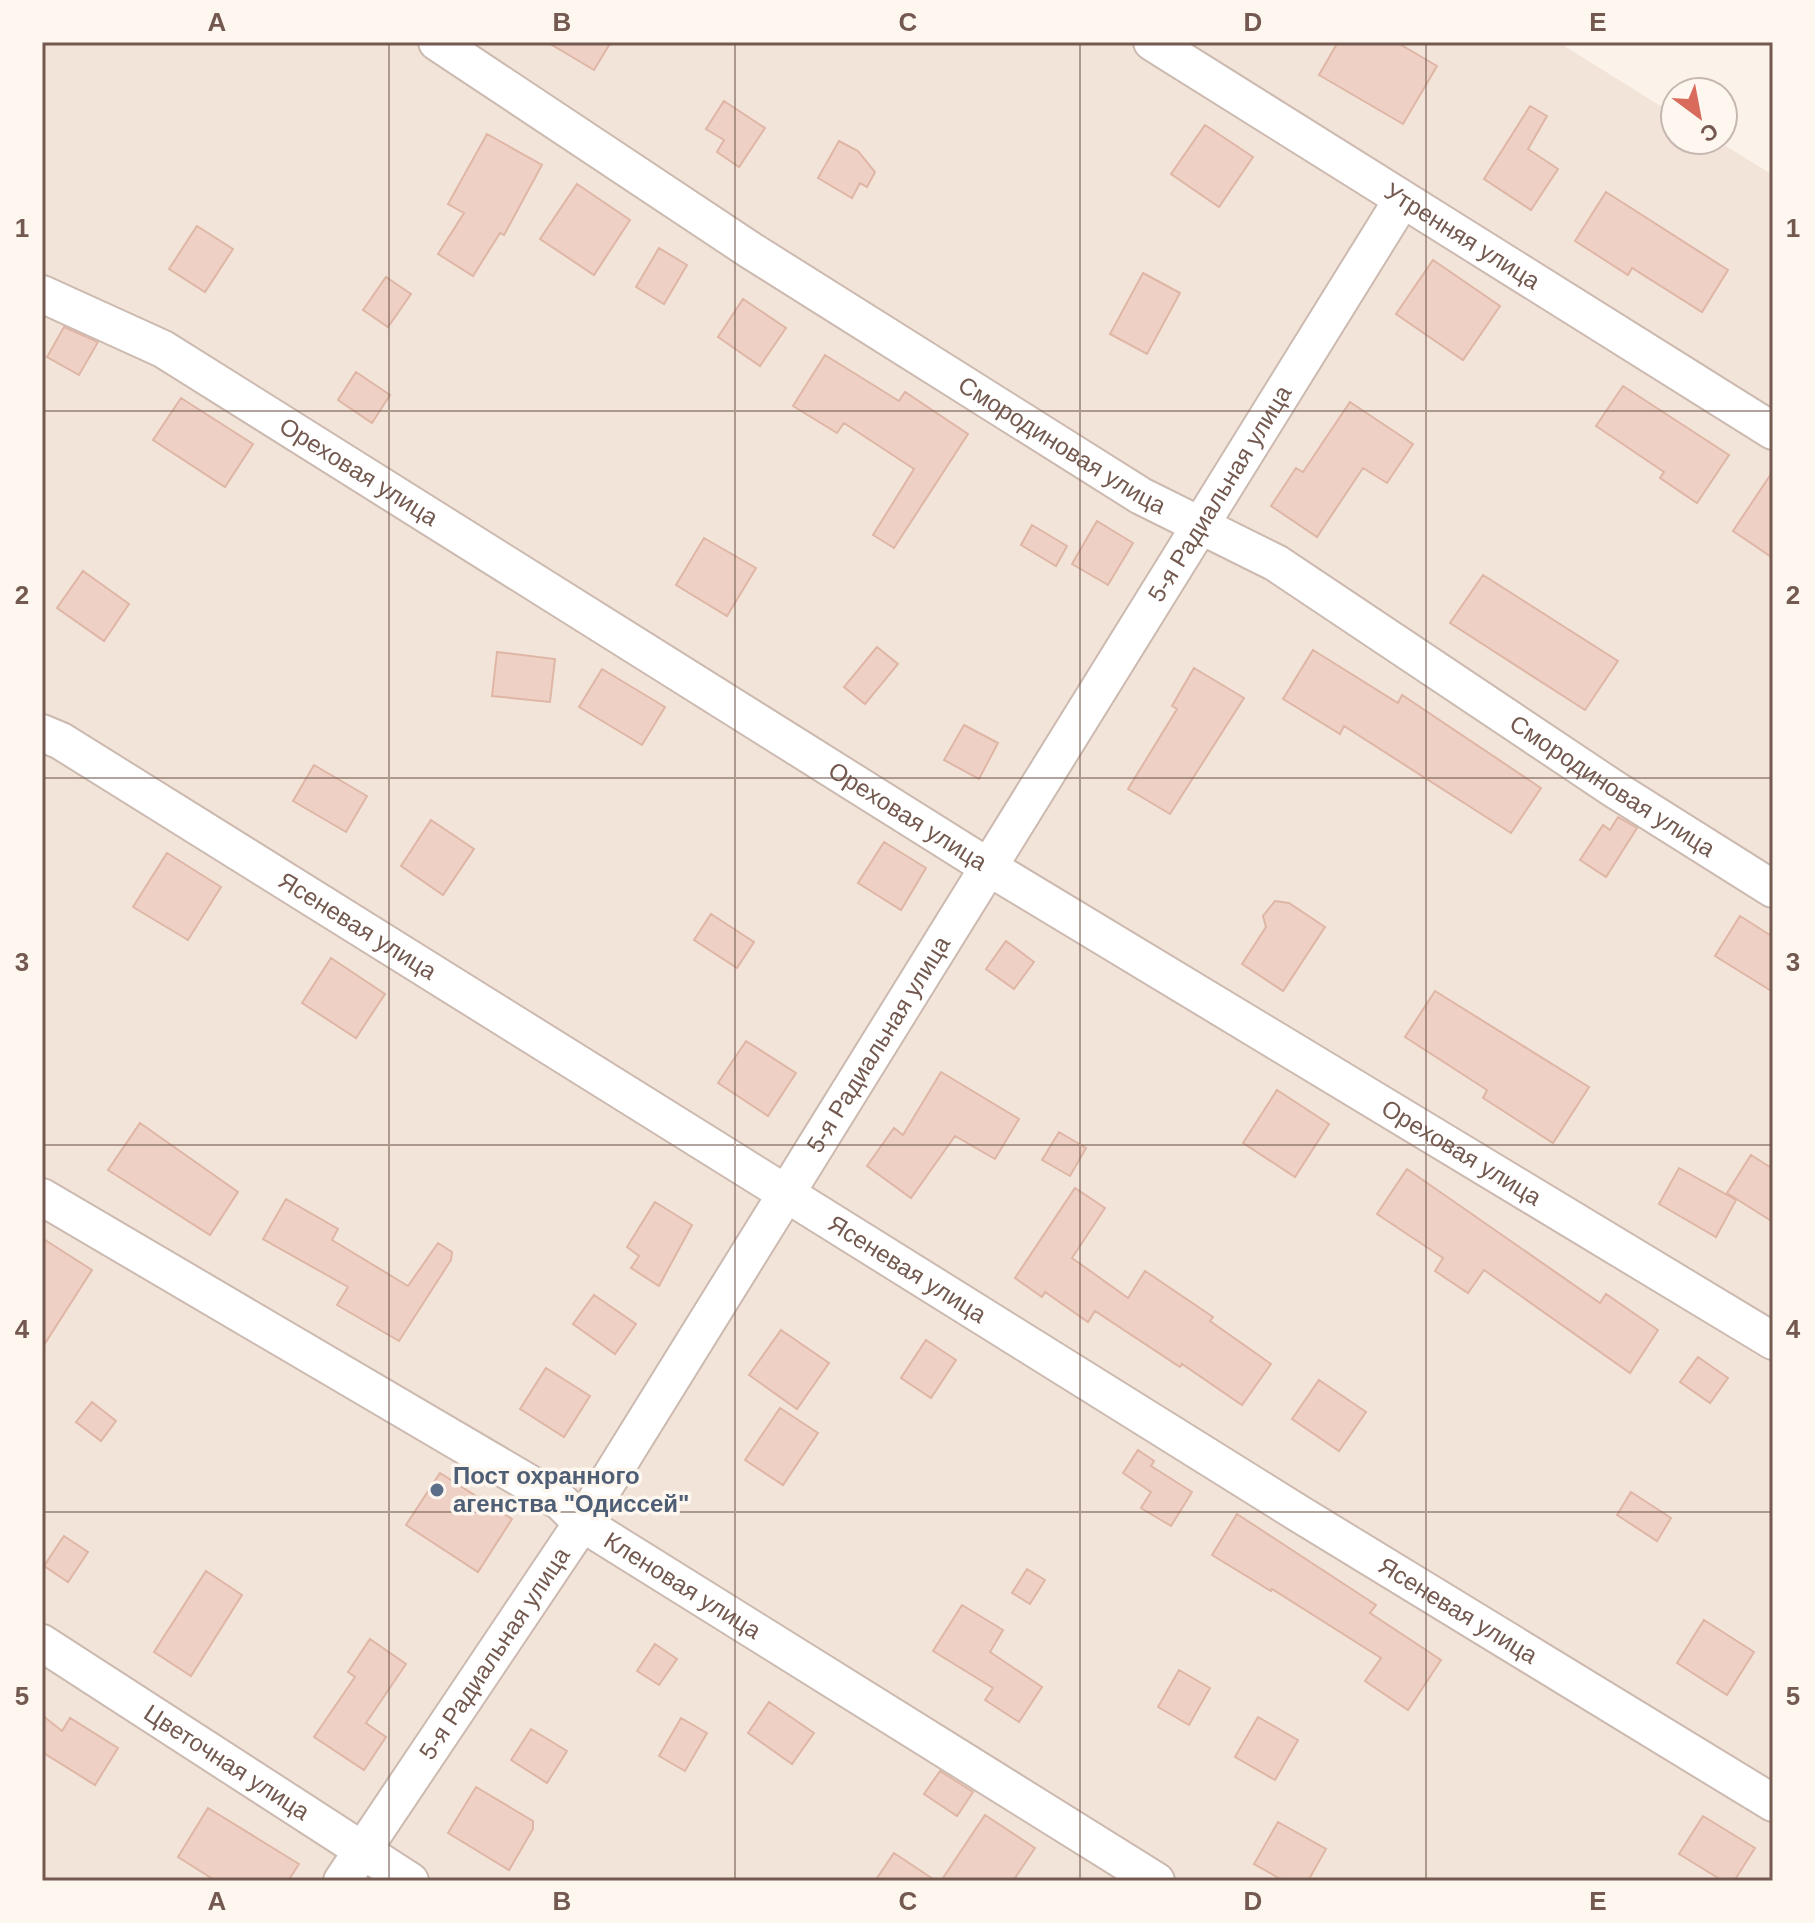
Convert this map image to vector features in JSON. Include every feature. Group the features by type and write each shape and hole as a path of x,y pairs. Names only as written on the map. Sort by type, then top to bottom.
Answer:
{"street":[{"name":"Смородиновая улица","path":"437,42 763,259 1141,496 1276,563 1614,789 1773,889"},
{"name":"Утренняя улица","path":"1152,42 1773,431"},
{"name":"5-я Радиальная улица","path":"342,1881 582,1523 1402,200"},
{"name":"Ореховая улица","path":"42,294 163,349 990,868 1773,1341"},
{"name":"Ясеневая улица","path":"42,733 61,741 1463,1615 1773,1803"},
{"name":"Кленовая улица","path":"42,1197 561,1502 582,1523 1156,1881"},
{"name":"Цветочная улица","path":"42,1643 410,1881"}],"shaded area":[{"path":"42,42 1558,42 1659,105 1659,156 1739,154 1773,175 1773,1881 42,1881"}],"building":[{"path":"547,42 611,42 594,70"},
{"path":"1338,42 1396,42 1437,66 1403,124 1319,75"},
{"path":"724,101 765,128 739,167 717,152 724,140 706,129"},
{"path":"1530,106 1547,116 1528,149 1558,169 1531,210 1484,179"},
{"path":"1205,125 1253,157 1219,207 1171,174"},
{"path":"487,134 542,165 504,235 500,233 473,276 438,254 464,213 448,204"},
{"path":"839,141 858,151 875,172 867,187 860,183 852,198 818,178"},
{"path":"577,184 630,220 594,275 540,239"},
{"path":"1606,192 1728,270 1702,312 1632,268 1628,275 1575,241"},
{"path":"197,226 233,249 205,292 169,269"},
{"path":"659,248 687,265 664,304 636,287"},
{"path":"1433,260 1500,306 1463,360 1396,314"},
{"path":"1143,273 1180,293 1147,354 1110,334"},
{"path":"386,277 411,294 388,327 363,310"},
{"path":"743,299 786,328 760,366 718,337"},
{"path":"64,327 98,342 79,375 47,357"},
{"path":"825,355 899,401 905,392 968,434 894,548 873,535 914,469 844,423 837,433 793,406"},
{"path":"356,372 390,395 372,423 338,400"},
{"path":"1623,386 1729,455 1697,503 1660,478 1664,472 1596,426"},
{"path":"181,398 253,444 225,487 153,440"},
{"path":"1350,402 1413,444 1387,483 1363,468 1317,537 1271,506 1296,468 1303,472"},
{"path":"1773,471 1773,558 1733,531"},
{"path":"1097,521 1133,543 1108,585 1072,564"},
{"path":"1032,525 1067,546 1056,566 1021,545"},
{"path":"704,538 756,568 727,616 676,585"},
{"path":"83,571 129,604 104,641 57,608"},
{"path":"1483,575 1618,661 1585,710 1450,623"},
{"path":"877,647 898,664 865,704 844,687"},
{"path":"1313,650 1398,703 1402,695 1541,788 1511,833 1344,726 1340,734 1283,699"},
{"path":"497,652 555,659 550,702 492,696"},
{"path":"1194,668 1244,698 1170,814 1128,789 1177,709 1172,706"},
{"path":"602,669 665,707 642,745 579,707"},
{"path":"964,725 998,743 979,779 944,760"},
{"path":"314,765 367,796 346,832 293,801"},
{"path":"1618,817 1637,828 1606,877 1580,860 1603,825 1610,830"},
{"path":"431,820 474,849 443,895 401,866"},
{"path":"884,842 926,868 901,910 858,883"},
{"path":"167,853 221,887 188,940 133,907"},
{"path":"1275,901 1289,903 1325,927 1283,991 1242,964 1266,927 1263,916"},
{"path":"711,914 754,942 737,968 694,940"},
{"path":"1740,916 1773,937 1773,992 1715,956"},
{"path":"1006,941 1034,962 1014,989 986,969"},
{"path":"331,958 385,994 356,1038 302,1003"},
{"path":"1435,991 1589,1087 1553,1143 1483,1098 1487,1090 1405,1037"},
{"path":"746,1041 796,1073 768,1116 718,1083"},
{"path":"941,1072 1019,1119 995,1159 955,1136 911,1198 867,1166 894,1128 903,1135"},
{"path":"1277,1090 1329,1124 1295,1177 1243,1143"},
{"path":"140,1123 238,1192 210,1235 108,1170"},
{"path":"1059,1132 1086,1148 1070,1176 1042,1160"},
{"path":"1751,1155 1773,1169 1773,1222 1727,1193"},
{"path":"1679,1168 1736,1200 1716,1237 1659,1204"},
{"path":"1407,1169 1600,1303 1606,1294 1658,1330 1630,1373 1484,1270 1468,1293 1435,1271 1443,1258 1377,1214"},
{"path":"1075,1188 1105,1208 1072,1258 1128,1298 1145,1271 1213,1317 1210,1321 1271,1364 1242,1405 1095,1311 1088,1322 1045,1292 1042,1297 1015,1278"},
{"path":"286,1199 338,1229 332,1240 408,1286 438,1243 452,1252 451,1260 399,1341 337,1305 348,1287 263,1239"},
{"path":"655,1202 692,1225 659,1286 631,1268 639,1256 627,1247"},
{"path":"42,1238 92,1270 42,1348"},
{"path":"594,1295 636,1324 615,1354 573,1324"},
{"path":"781,1330 829,1363 797,1409 749,1375"},
{"path":"926,1340 956,1360 931,1398 901,1378"},
{"path":"1698,1357 1728,1378 1710,1403 1680,1382"},
{"path":"546,1368 590,1396 564,1437 520,1409"},
{"path":"1319,1380 1366,1412 1339,1451 1292,1419"},
{"path":"92,1402 116,1421 101,1441 76,1422"},
{"path":"780,1408 818,1433 783,1485 745,1460"},
{"path":"1138,1450 1154,1461 1151,1466 1192,1492 1171,1526 1141,1508 1151,1492 1123,1473"},
{"path":"440,1473 512,1519 478,1572 406,1525"},
{"path":"1631,1492 1671,1518 1657,1541 1617,1515"},
{"path":"1237,1514 1376,1605 1370,1613 1441,1660 1408,1710 1365,1681 1381,1658 1212,1555"},
{"path":"64,1536 88,1552 68,1582 44,1566"},
{"path":"1027,1569 1045,1580 1030,1604 1012,1593"},
{"path":"206,1571 242,1595 191,1676 154,1652"},
{"path":"962,1605 1003,1630 990,1652 1042,1687 1019,1722 985,1700 993,1688 933,1651"},
{"path":"1704,1620 1754,1652 1727,1695 1677,1663"},
{"path":"370,1639 406,1664 366,1723 386,1737 364,1770 314,1737 355,1677 348,1672"},
{"path":"655,1644 677,1659 659,1685 637,1671"},
{"path":"1179,1670 1210,1688 1189,1725 1158,1707"},
{"path":"769,1702 814,1733 792,1764 748,1733"},
{"path":"42,1715 62,1731 70,1718 118,1748 95,1785 42,1752"},
{"path":"1258,1717 1298,1740 1275,1780 1235,1757"},
{"path":"681,1718 707,1733 685,1771 659,1756"},
{"path":"531,1729 567,1751 547,1783 511,1760"},
{"path":"940,1771 973,1792 957,1816 924,1794"},
{"path":"476,1787 533,1821 533,1829 509,1870 448,1833"},
{"path":"208,1808 299,1864 288,1881 216,1881 178,1857"},
{"path":"985,1815 1035,1848 1013,1881 941,1881"},
{"path":"1703,1816 1755,1848 1734,1881 1723,1881 1679,1854"},
{"path":"1278,1822 1326,1849 1308,1881 1284,1881 1254,1864"},
{"path":"894,1853 936,1881 875,1881"}],"place":[{"name":"Пост охранного агенства \"Одисcей\"","path":"437,1490"}]}
